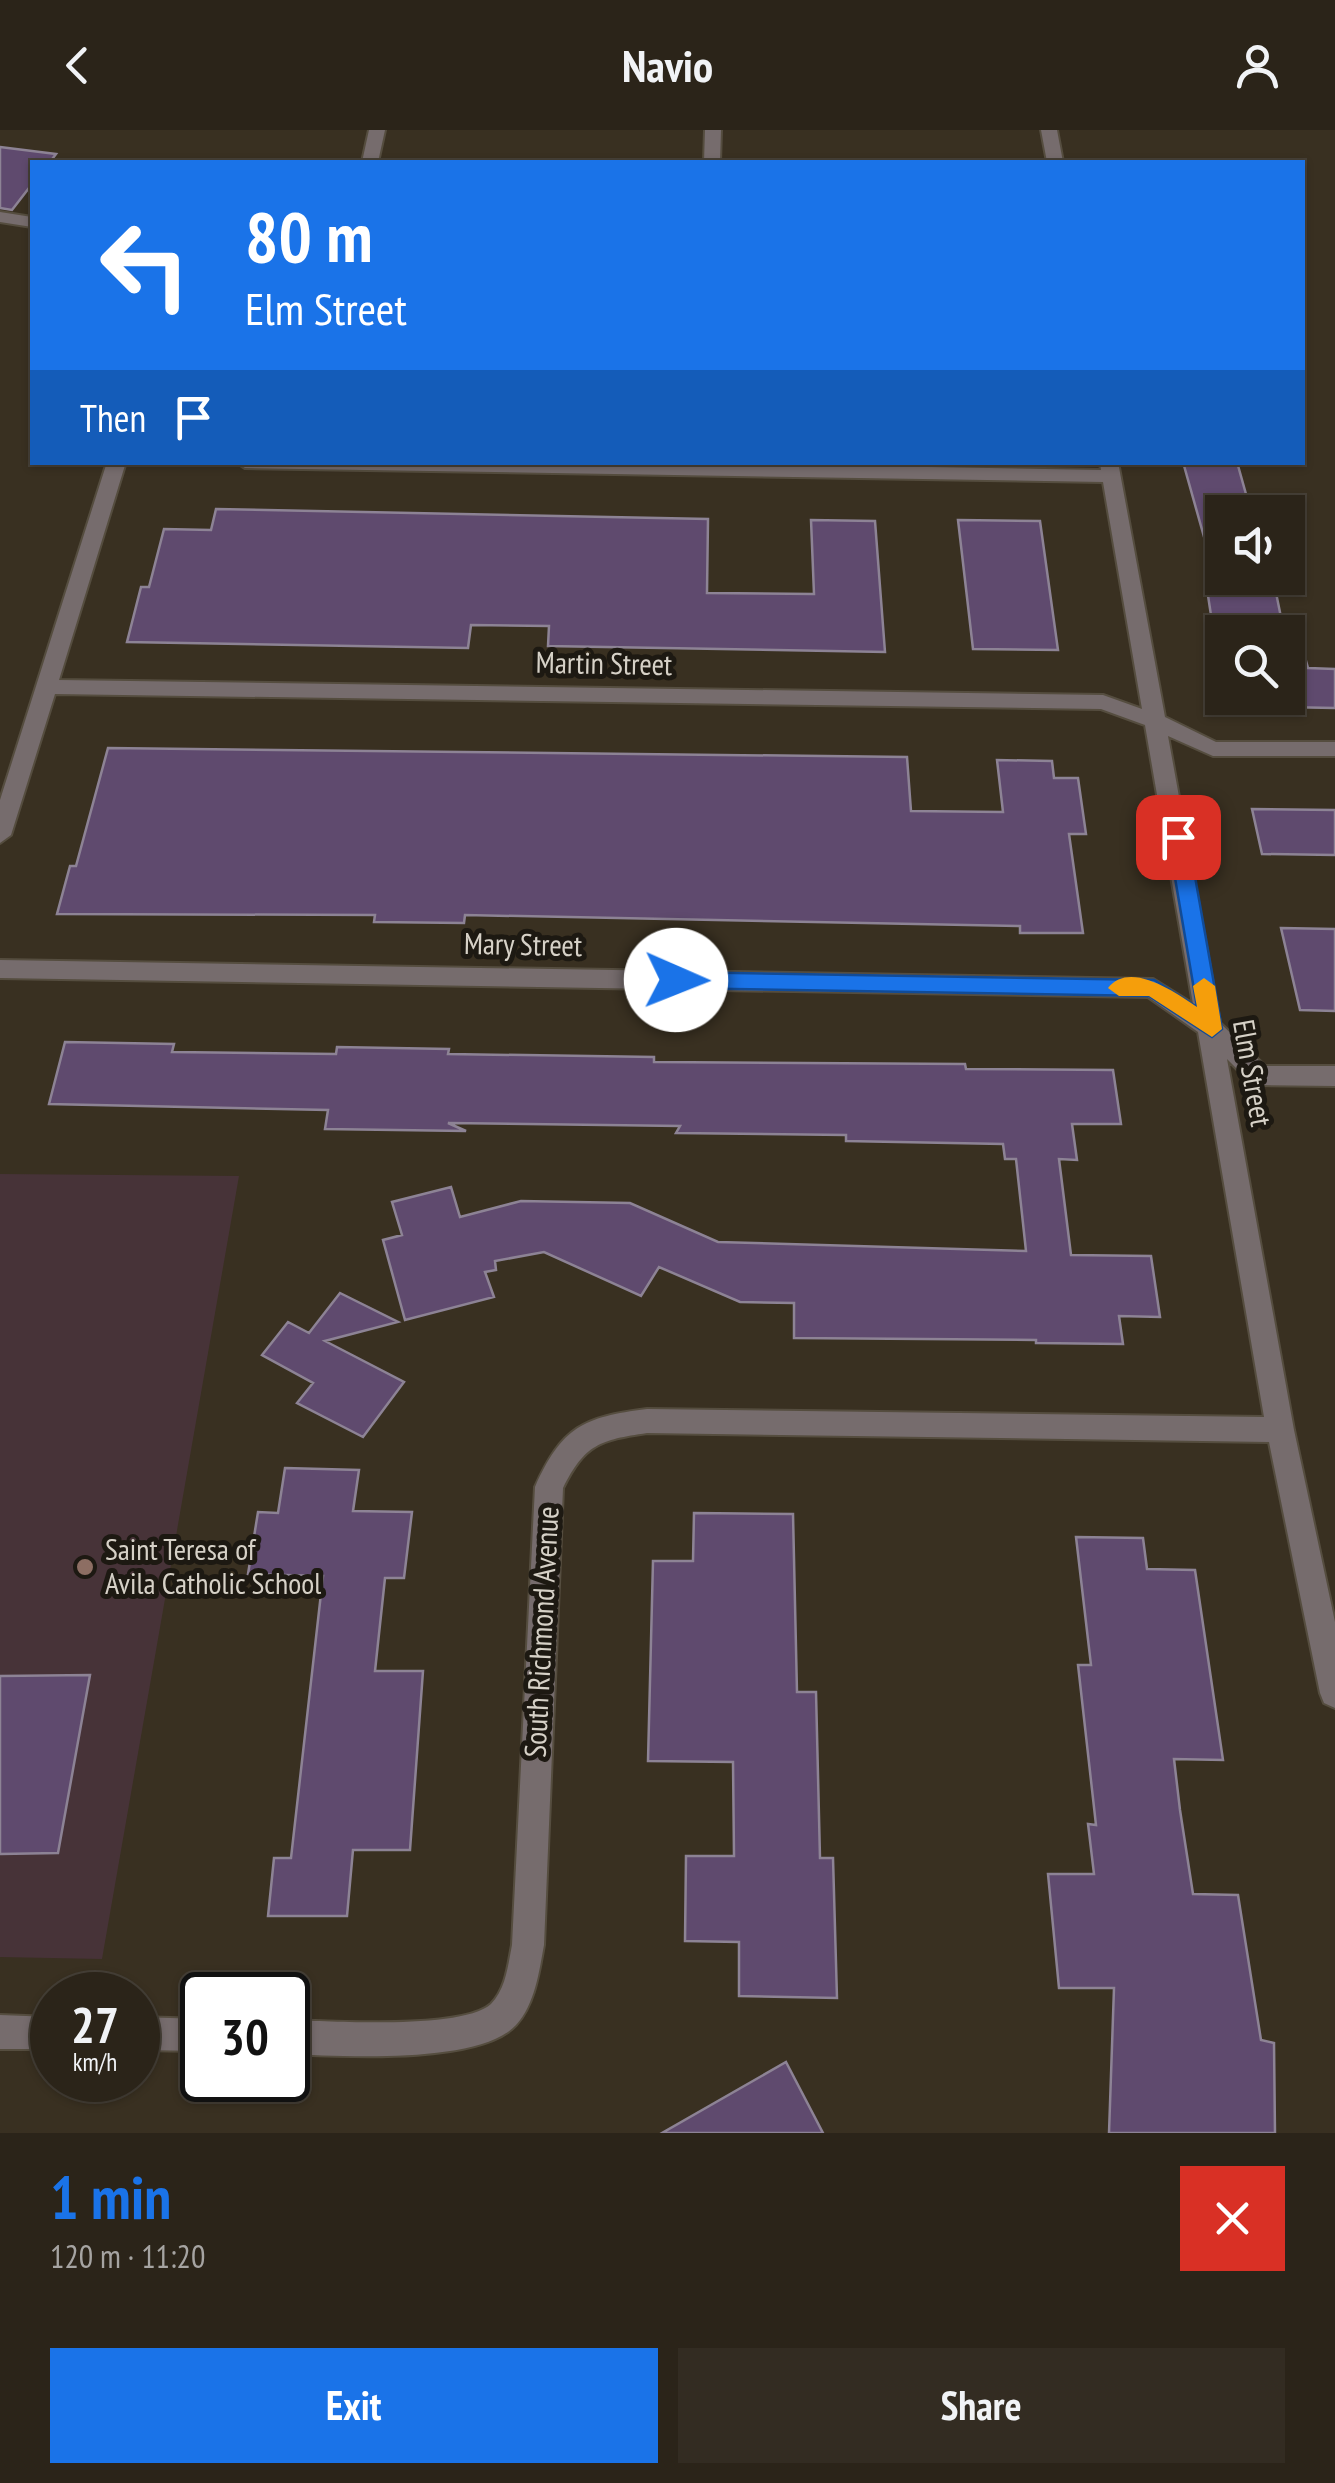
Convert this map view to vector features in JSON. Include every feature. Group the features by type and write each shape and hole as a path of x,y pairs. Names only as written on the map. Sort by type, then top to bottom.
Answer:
{"street":[{"path":"370,160 377,130"},
{"path":"712,160 713,130"},
{"path":"1049,130 1055,160"},
{"path":"0,217 30,222"},
{"path":"0,835 116,465"},
{"path":"616,465 1110,469"},
{"name":"Elm Street","path":"1110,469 1158,722 1280,1430 1326,1607 1335,1694"},
{"name":"Martin Street","path":"46,688 1102,702 1158,722 1213,749 1335,750"},
{"name":"Mary Street","path":"0,969 1154,988 1212,1029 1259,1075 1335,1076"},
{"name":"South Richmond Avenue","path":"310,2036 397,2038 464,2032 500,2019 519,1989 528,1946 549,1487 568,1449 594,1428 647,1421 1280,1430"},
{"path":"0,2032 30,2033"}],"shaded area":[{"name":"Saint Teresa of Avila Catholic School","path":"0,1174 239,1176 102,1959 0,1957"}],"building":[{"path":"0,147 56,154 52,160 30,160 30,187 12,210 0,208"},
{"path":"1184,465 1238,465 1246,495 1205,495 1205,540"},
{"path":"216,509 708,519 707,593 814,594 811,520 875,521 885,652 548,646 549,626 471,625 468,648 127,642 141,587 149,587 164,529 211,530"},
{"path":"958,520 1040,521 1058,650 973,649"},
{"path":"1208,595 1276,595 1281,615 1211,615"},
{"path":"1305,657 1308,668 1335,669 1335,708 1305,707"},
{"path":"108,748 907,757 911,811 1003,812 997,760 1052,761 1054,778 1078,778 1086,834 1069,834 1083,933 1020,933 1020,926 465,915 464,923 374,922 375,915 57,914 70,866 76,866"},
{"path":"1252,809 1335,810 1335,855 1262,854"},
{"path":"1281,928 1335,929 1335,1011 1300,1010"},
{"path":"65,1042 174,1044 172,1052 336,1054 337,1047 449,1049 448,1054 654,1057 654,1062 965,1064 966,1069 1113,1070 1121,1124 1072,1124 1077,1160 1059,1159 1071,1255 1151,1256 1160,1317 1119,1316 1123,1344 794,1338 794,1303 740,1302 659,1267 641,1296 544,1252 495,1261 496,1270 485,1272 494,1297 405,1320 383,1240 402,1235 392,1202 451,1187 460,1217 521,1201 630,1203 718,1242 1026,1251 1016,1159 1005,1159 1003,1144 846,1141 846,1135 676,1133 680,1126 448,1123 466,1131 325,1129 328,1110 49,1104"},
{"path":"340,1293 398,1322 325,1341 404,1382 363,1437 297,1403 313,1383 262,1355 288,1322 309,1333"},
{"path":"285,1468 359,1470 353,1511 412,1512 404,1578 385,1578 375,1671 423,1671 410,1850 353,1850 347,1916 268,1916 274,1858 291,1858 323,1576 248,1574 258,1512 278,1513"},
{"path":"694,1513 793,1514 797,1692 816,1692 820,1858 833,1858 837,1998 739,1996 739,1942 685,1941 686,1856 734,1856 733,1762 648,1761 653,1561 693,1561"},
{"path":"1076,1537 1143,1538 1147,1569 1195,1570 1223,1760 1174,1759 1180,1810 1193,1894 1238,1895 1261,2040 1274,2043 1275,2133 1109,2133 1114,1988 1059,1988 1048,1874 1094,1874 1088,1824 1096,1825 1078,1665 1091,1665"},
{"path":"90,1675 58,1853 0,1854 0,1676"},
{"path":"786,2062 823,2133 662,2133"}],"slow traffic":[{"path":"1119,988 1154,988 1212,1029 1204,986"}],"place":[{"name":"Saint Teresa of Avila Catholic School","path":"85,1567"}],"route":[{"path":"676,980 1154,988 1212,1029 1178,837"}]}
